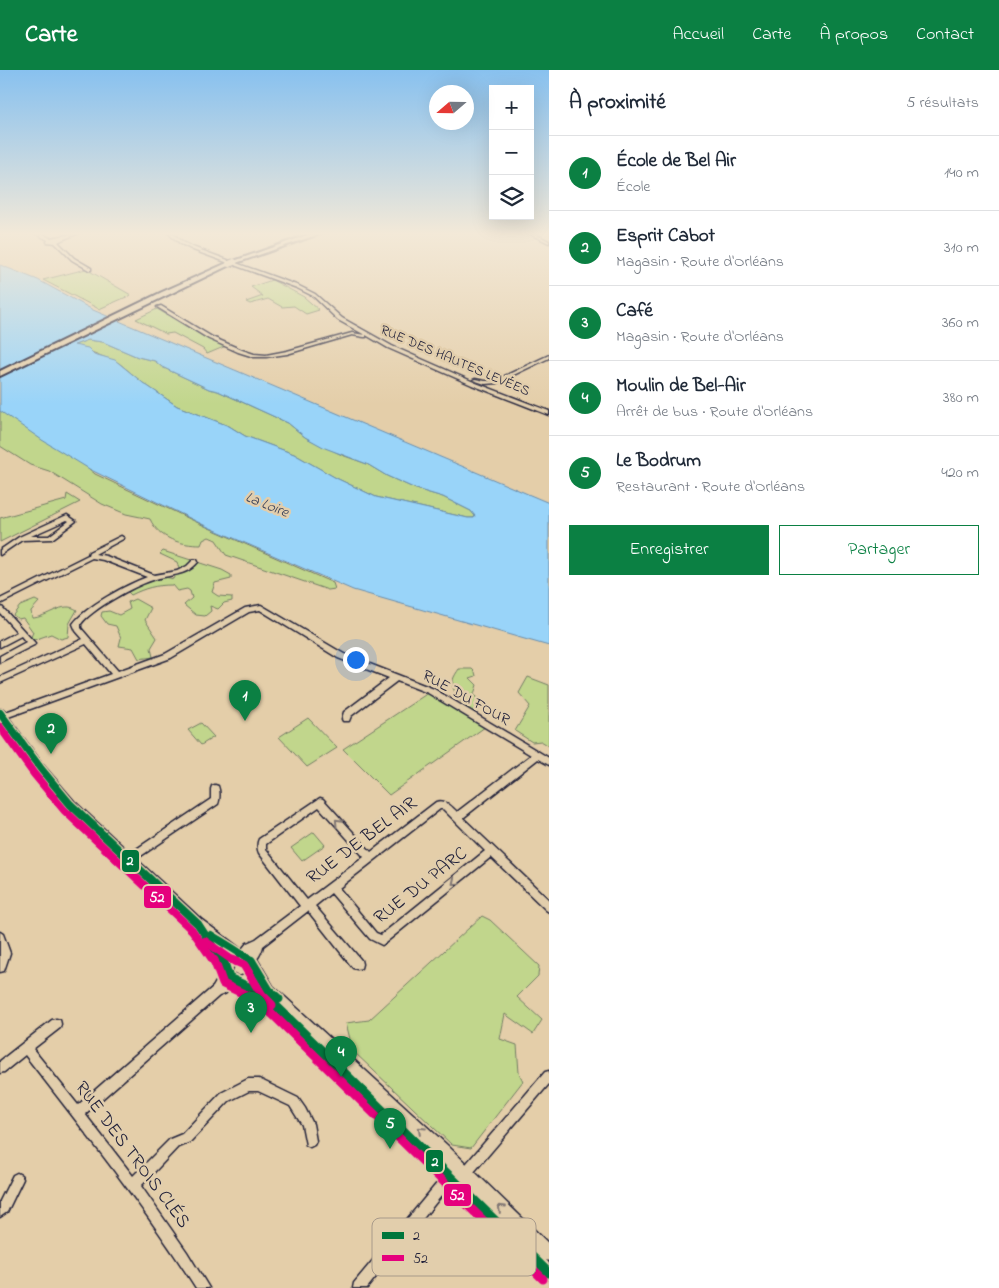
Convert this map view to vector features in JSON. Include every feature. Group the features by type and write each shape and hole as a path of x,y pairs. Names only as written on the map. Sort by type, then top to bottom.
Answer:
{"highway":[{"path":"0,368 169,290"},
{"path":"0,374 124,311"}],"main road":[{"path":"1,715 70,804 198,924 216,947 231,976 264,994 457,1175 507,1218"},
{"path":"198,924 246,957 254,967 251,977 243,982 231,976"},
{"path":"231,976 231,957 246,957"},
{"path":"246,957 269,990 457,1175 497,1218"},
{"path":"536,1243 549,1254"},
{"path":"536,1259 549,1273"}],"street":[{"name":"RUE DES HAUTES LEVÉES","path":"304,290 314,295 340,319 372,338 415,358 549,413"},
{"path":"159,307 205,336 258,356 276,355 352,334 372,338"},
{"path":"352,334 357,329"},
{"path":"415,358 480,382 492,383 549,356"},
{"path":"492,383 496,389 519,402"},
{"path":"0,553 21,538 67,517 73,521 50,538 21,538"},
{"path":"0,602 121,538"},
{"path":"84,558 97,556 154,577"},
{"path":"1,715 117,675 78,629 77,624 81,619 113,598 154,577 181,573 195,562"},
{"name":"RUE DU FOUR","path":"117,675 168,656 239,614 254,607 261,607 325,648 349,660 431,690 549,762"},
{"path":"0,609 31,643 0,660"},
{"path":"0,644 21,633"},
{"path":"0,680 88,640"},
{"path":"346,719 347,714 396,677"},
{"path":"457,818 537,755"},
{"path":"129,859 214,802 215,789"},
{"path":"357,964 262,850 262,842 320,802 371,858"},
{"name":"RUE DE BEL AIR","path":"246,957 258,948 258,942 439,805 445,806 549,907"},
{"name":"RUE DU PARC","path":"332,887 372,936 382,940 492,852"},
{"path":"0,937 5,953 0,967"},
{"path":"76,1113 217,991 222,990 231,976"},
{"path":"0,1068 56,1024"},
{"name":"RUE DES TROIS CLÉS","path":"26,1048 134,1184 204,1288"},
{"path":"416,1218 442,1186 457,1175 549,1076"},
{"path":"134,1184 174,1143 186,1138 225,1097 248,1085 258,1085 294,1102 307,1124 310,1141"},
{"path":"0,1211 17,1179"},
{"path":"360,1288 372,1273"}],"green space":[{"path":"62,290 122,290 131,295 99,309"},
{"path":"255,290 291,290 304,297 319,310 306,314 294,306 282,307 268,299 250,304 246,302 263,296"},
{"path":"157,309 206,338 226,346 207,354 203,349 173,333 166,334 136,319"},
{"path":"88,340 103,342 138,357 155,361 162,367 209,389 218,391 288,423 305,437 342,455 367,464 387,476 416,489 443,497 471,511 475,516 474,518 468,518 376,497 336,478 294,454 245,436 229,426 177,406 143,383 119,363 74,345"},
{"path":"0,408 80,461 95,474 209,528 333,583 335,589 328,590 226,555 216,540 209,537 203,540 201,545 178,542 159,532 150,519 126,514 102,504 49,471 30,465 0,446"},
{"path":"67,494 80,502 0,542 0,518 66,500"},
{"path":"163,551 222,570 231,575 231,579 215,583 212,592 218,596 232,597 232,601 224,603 218,609 210,606 211,611 205,616 196,615 184,605 192,598 190,591 187,589 177,591 172,585 161,586 131,595 128,592 149,580 161,577 173,579 179,569 177,562 160,554"},
{"path":"135,599 151,608 145,620 157,638 151,648 153,657 139,659 133,648 119,646 121,638 116,626 107,624 101,616 102,612 109,611 119,615 130,609 128,602"},
{"path":"35,600 39,602 31,611 32,618 66,607 72,607 77,610 69,624 68,637 61,639 51,634 34,640 31,637 33,632 23,618 18,619 13,615 20,606"},
{"path":"459,669 472,669 475,672 476,676 470,678 477,685 474,694 480,704 475,712 463,703 454,689 453,680"},
{"path":"528,677 549,685 549,746 541,741 532,742 515,731 530,706 519,693"},
{"path":"428,693 485,727 389,795 343,749"},
{"path":"308,718 337,748 307,767 279,737"},
{"path":"201,723 214,737 201,745 188,730"},
{"path":"314,832 325,845 302,861 291,848"},
{"path":"482,916 490,920 539,966 538,976 517,997 542,1020 533,1034 505,1014 500,1039 517,1045 519,1073 523,1081 471,1148 452,1145 353,1051 346,1023 369,1020"}],"water":[{"name":"La Loire","path":"0,290 56,290 93,310 549,503 549,646 353,590 206,526 91,470 0,411","holes":["88,340 103,342 138,357 155,361 162,367 209,389 218,391 288,423 305,437 325,448 367,464 387,476 416,489 443,497 471,511 475,516 474,518 468,518 376,497 336,478 294,454 245,436 229,426 177,406 143,383 115,360 94,354 88,348 74,345"]}],"transit line":[{"name":"2","path":"0,713 41,769 70,804 198,924 220,956 229,978 264,994 493,1218"},
{"name":"52","path":"0,727 34,774 64,810 192,930 209,952 218,968 223,984 259,1001 481,1218"},
{"name":"2","path":"211,935 239,954 250,958 269,990 279,999"},
{"name":"52","path":"205,941 235,962 244,965 262,995 272,1005"},
{"name":"2","path":"536,1260 549,1273"},
{"name":"52","path":"536,1272 543,1279"}],"place":[{"name":"École de Bel Air","path":"245,721"},
{"name":"Esprit Cabot","path":"51,754"},
{"name":"Café","path":"251,1033"},
{"name":"Moulin de Bel-Air","path":"341,1077"},
{"name":"Le Bodrum","path":"390,1149"}]}
